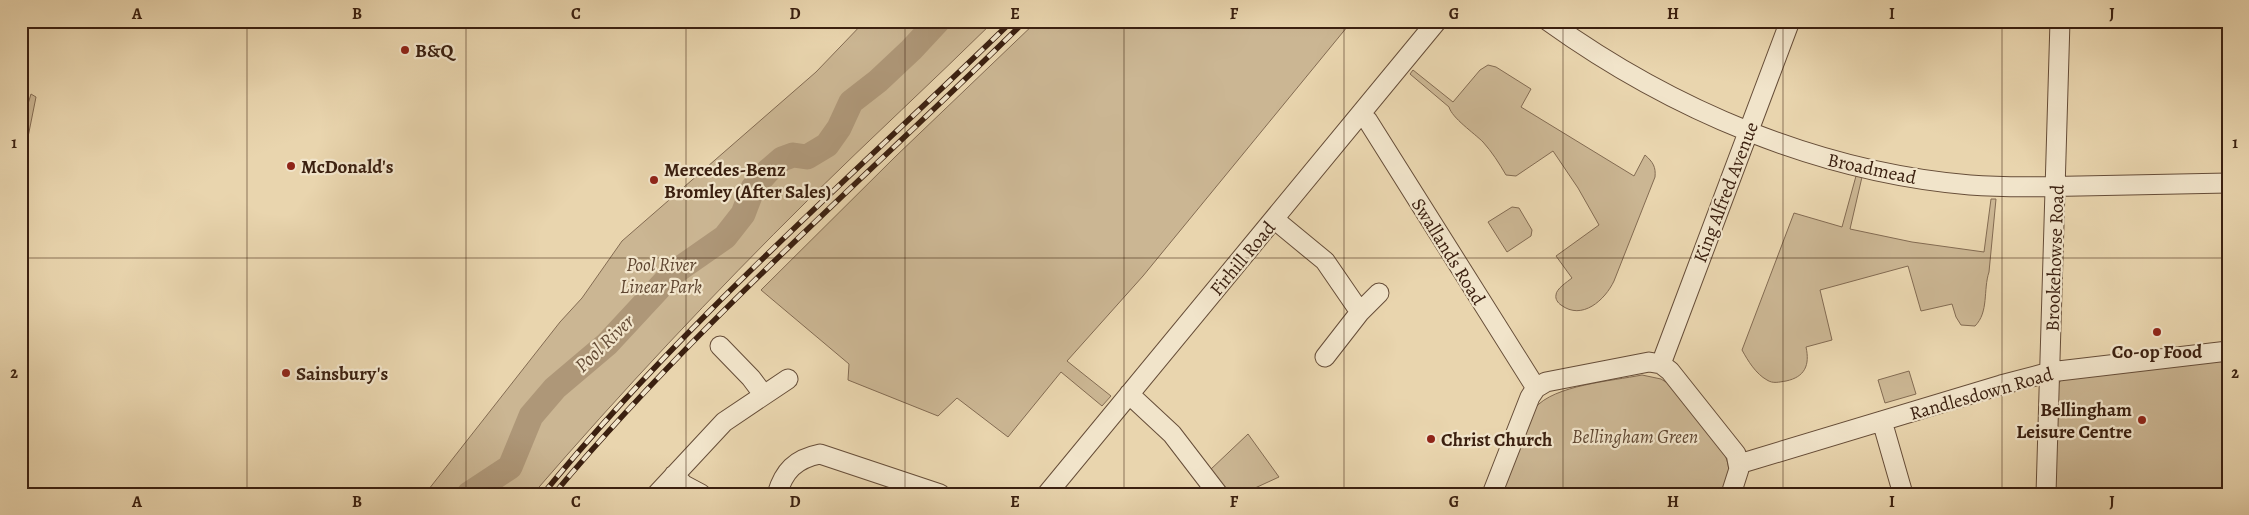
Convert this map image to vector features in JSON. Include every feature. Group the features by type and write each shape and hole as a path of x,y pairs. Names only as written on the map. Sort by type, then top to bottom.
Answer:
{"street":[{"name":"Firhill Road","path":"1047,494 1438,21"},
{"name":"Broadmead","path":"1548,21 1589,50 1666,94 1748,131 1821,157 1907,177 1969,185 2056,186 2228,183"},
{"name":"King Alfred Avenue","path":"1661,364 1790,21"},
{"name":"Brookehowse Road","path":"2046,494 2060,21"},
{"name":"Swallands Road","path":"1361,115 1368,121 1536,388"},
{"path":"1274,219 1325,261 1360,312"},
{"path":"1325,357 1360,312 1379,293"},
{"path":"720,346 751,378 763,394"},
{"name":"Randlesdown Road","path":"1739,464 2050,372 2228,351"},
{"path":"1492,494 1530,397 1536,388 1546,382 1650,362 1661,364 1670,371 1736,454 1739,464 1738,476 1731,494"},
{"path":"657,494 724,422 788,379"},
{"path":"1129,394 1172,434 1218,494"},
{"path":"1882,421 1902,494"},
{"path":"777,494 784,474 790,467 811,456 820,454 940,494"},
{"path":"674,475 684,484 701,494"}],"green space":[{"name":"Pool River Linear Park","path":"865,21 994,21 773,235 668,344 533,494 425,494 560,322 582,298 622,241 816,72"},
{"path":"1037,21 1352,21 1143,276 1067,361 1111,396 1102,406 1061,372 1008,437 957,398 938,416 848,380 849,364 761,290 896,156"},
{"path":"1488,65 1496,67 1531,89 1521,107 1634,176 1645,155 1655,170 1655,177 1614,281 1599,301 1585,309 1577,311 1569,309 1557,301 1556,293 1572,278 1556,256 1599,225 1578,188 1553,151 1516,176 1506,175 1483,142 1459,121 1449,107 1410,74 1413,70 1453,102 1480,70"},
{"path":"31,94 36,97 26,147 21,157 21,127"},
{"path":"1856,176 1862,177 1850,229 1912,242 1984,252 1991,199 1996,199 1989,272 1982,314 1975,326 1961,325 1952,304 1921,311 1908,266 1820,290 1832,340 1806,347 1807,359 1805,369 1798,377 1786,381 1769,381 1756,371 1742,350 1794,213 1842,227"},
{"path":"1512,207 1519,208 1532,230 1531,236 1507,252 1488,222"},
{"name":"Bellingham Leisure Centre","path":"2228,359 2228,494 2054,494 2057,386 2061,380 2070,376"},
{"path":"1909,371 1916,394 1885,403 1878,380"},
{"name":"Bellingham Green","path":"1642,375 1661,379 1669,384 1723,451 1728,463 1729,472 1723,494 1500,494 1535,408 1544,400 1569,389 1584,385"},
{"path":"1248,434 1279,477 1242,494 1227,494 1210,470"}],"waterway":[{"name":"Pool River","path":"469,494 510,467 531,416 555,388 607,344 672,274 725,237 743,214 753,188 768,171 782,159 793,155 807,157 827,145 839,128 851,102 878,81 938,21"}],"railway":[{"path":"543,494 653,369 711,310 770,251 1012,21"},
{"path":"554,494 609,431 724,310 1025,21"}],"place":[{"name":"B&Q","path":"405,50"},
{"name":"McDonald's","path":"291,166"},
{"name":"Mercedes-Benz Bromley (After Sales)","path":"654,180"},
{"name":"Co-op Food","path":"2157,332"},
{"name":"Sainsbury's","path":"286,373"},
{"name":"Bellingham Leisure Centre","path":"2142,420"},
{"name":"Christ Church","path":"1431,439"}]}
